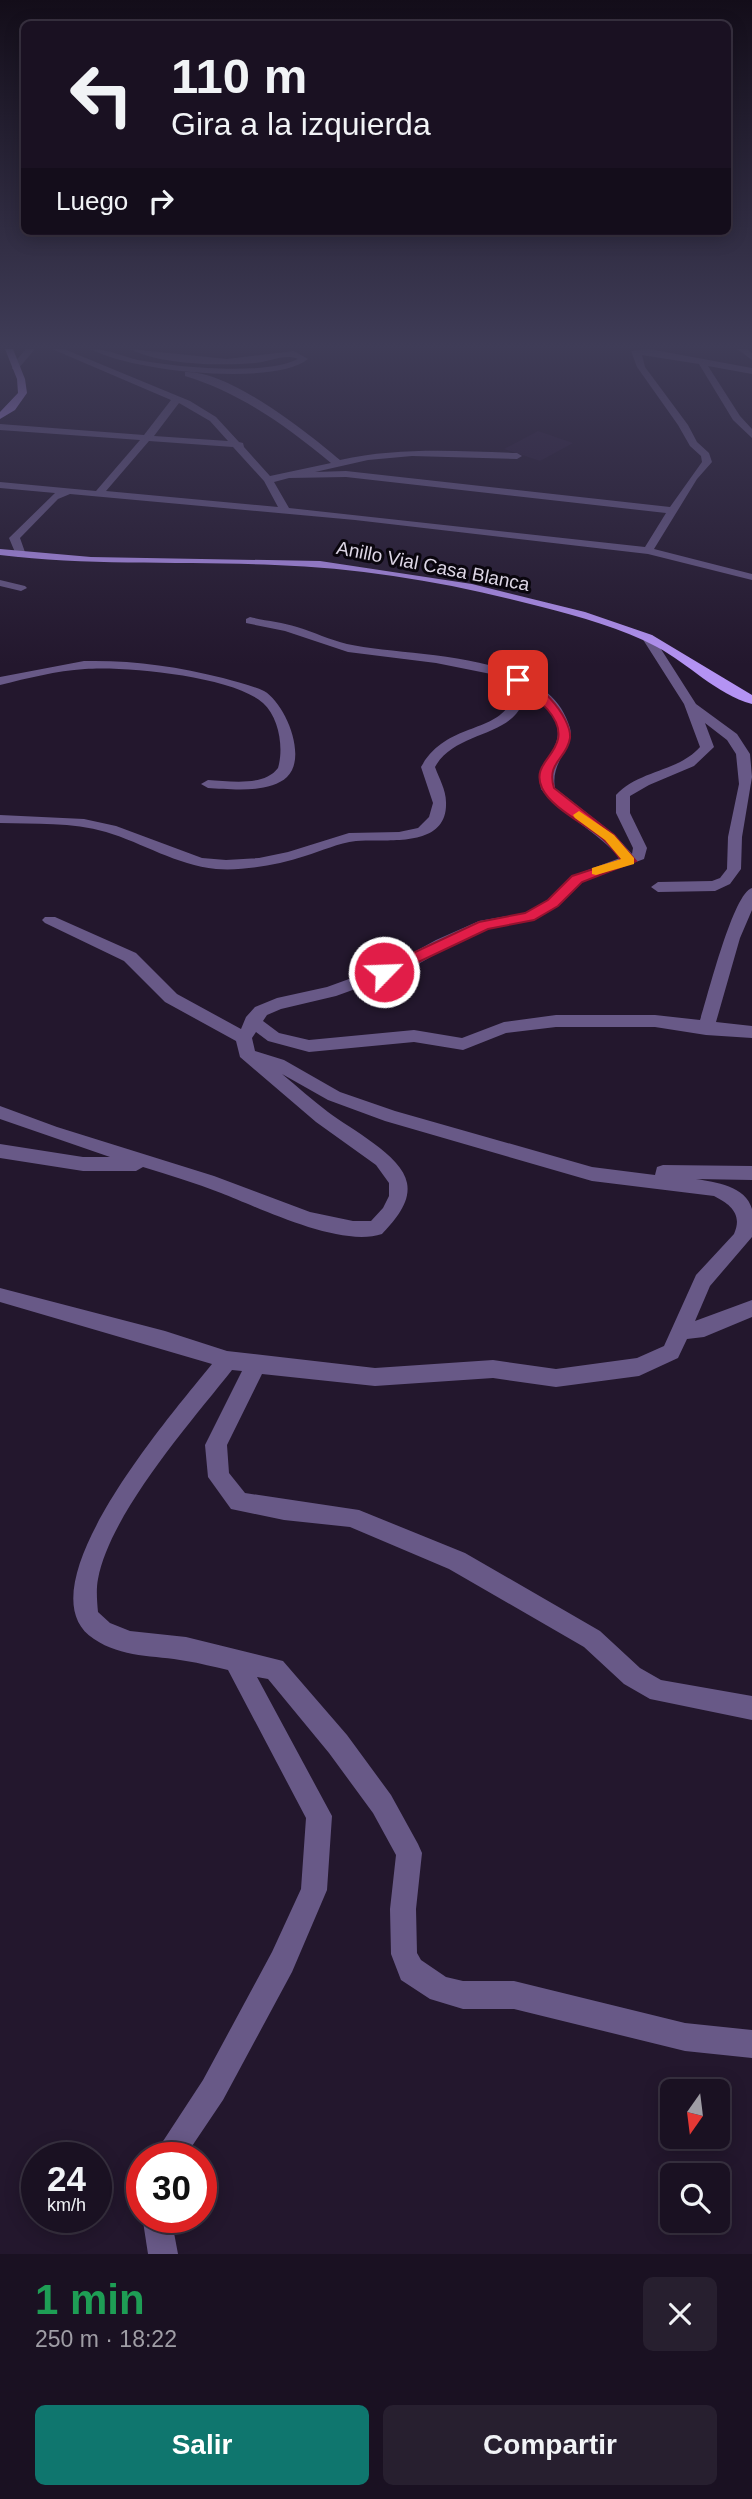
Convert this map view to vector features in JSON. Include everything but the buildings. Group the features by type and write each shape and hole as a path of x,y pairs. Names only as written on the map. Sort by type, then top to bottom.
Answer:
{"main road":[{"name":"Anillo Vial Casa Blanca","path":"0,552 94,560 288,562 367,569 563,609 648,638 680,655 733,693 752,700"}],"street":[{"path":"98,494 132,454"},
{"path":"247,454 268,480 286,511"},
{"path":"325,454 336,463"},
{"path":"293,476 336,463 403,454"},
{"path":"454,454 517,456"},
{"path":"648,551 672,510 707,462 704,454"},
{"path":"268,480 346,474 672,510"},
{"path":"0,485 286,511 648,551 752,577"},
{"path":"21,555 14,538 54,497 71,491"},
{"path":"0,583 21,588"},
{"path":"250,621 289,628 349,649 430,658 497,672 518,680 538,693 560,719 564,728 564,741 546,769 548,789 610,838 630,861"},
{"path":"245,1045 252,1021 261,1011 277,1004 330,992 402,966 441,944 484,925 529,917 553,903 577,879 639,856 640,848 623,813 623,795 635,783 700,758 707,747 704,734 688,703 648,638"},
{"path":"0,681 60,667 139,664 201,675 259,694 273,702 281,717 288,745 288,759 282,774 263,783 208,784"},
{"path":"0,820 93,825 137,838 181,859 219,864 290,856 341,838 405,835 424,830 431,824 439,809 439,788 428,767 437,753 455,739 493,723 514,709 512,698 497,681 497,672"},
{"path":"658,887 715,886 725,881 734,869 735,837 747,784 743,754 732,737 688,703"},
{"path":"735,837 752,846"},
{"path":"706,1029 732,938 752,893"},
{"path":"2,1295 256,1366 375,1377 492,1369 556,1378 639,1367 671,1352 703,1281 743,1238 747,1226 746,1213 734,1198 717,1189 592,1174 391,1116 334,1096 245,1045 171,998 130,957 50,920"},
{"path":"252,1021 274,1037 309,1046 414,1036 463,1044 504,1028 556,1021 655,1021 706,1029 752,1032"},
{"path":"0,1112 209,1181 290,1215 350,1230 375,1229 390,1213 398,1196 398,1182 382,1160 322,1117 245,1045"},
{"path":"0,1151 83,1164 152,1164"},
{"path":"632,1179 659,1172 752,1173"},
{"path":"682,1331 704,1329 752,1308"},
{"path":"227,1360 140,1472 100,1539 86,1580 86,1617 102,1631 129,1643 186,1649 275,1669 338,1744 382,1804 409,1853 403,1909 404,1954 411,1969 440,1989 463,1995 514,1994 685,2038 752,2045"},
{"path":"256,1366 216,1445 219,1477 239,1502 351,1517 457,1561 592,1639 632,1676 658,1691 752,1708"},
{"path":"178,2142 213,2091 282,1962 314,1890 319,1816 235,1660"},
{"path":"159,2233 163,2254"}],"shaded area":[{"path":"520,454 552,454 540,461"}],"slow traffic":[{"path":"579,815 610,838 630,861 596,871"}],"route":[{"path":"384,972 402,966 441,944 484,925 529,917 553,903 577,879 605,867 630,861 610,838 548,789 546,769 564,741 564,728 550,705 518,680"}]}
